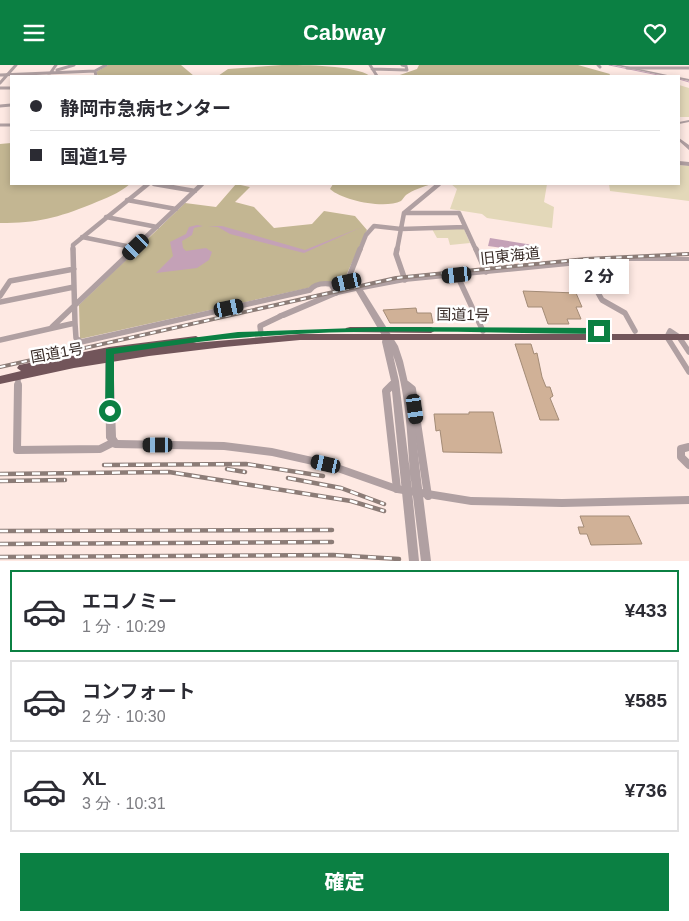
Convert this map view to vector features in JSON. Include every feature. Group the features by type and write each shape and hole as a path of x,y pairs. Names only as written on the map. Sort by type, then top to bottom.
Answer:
{"highway":[{"name":"国道1号","path":"0,380 174,341 261,334 635,331 679,335"},
{"name":"国道1号","path":"0,373 109,355 263,339 385,333 679,335"}],"street":[{"path":"0,83 16,65"},
{"path":"50,74 56,65"},
{"path":"50,74 74,65"},
{"path":"0,75 95,71 106,65"},
{"path":"371,67 407,69 406,66 402,65"},
{"path":"615,65 665,75"},
{"path":"683,65 688,69"},
{"path":"625,67 688,69"},
{"path":"95,71 96,75"},
{"path":"147,185 73,245 76,338 80,342 310,290 316,285 328,283 334,290 347,282 366,235 374,226 401,229 465,227"},
{"path":"160,185 195,191"},
{"path":"45,330 57,324 201,185"},
{"path":"405,280 396,254 404,213 438,185"},
{"path":"127,200 176,209"},
{"path":"404,213 459,213 486,272"},
{"path":"106,217 157,227"},
{"path":"82,237 136,247"},
{"name":"旧東海道","path":"261,334 260,326 264,323 334,290 405,280 581,262 626,259 689,259"},
{"path":"581,262 602,300 626,313 635,331"},
{"path":"0,296 10,281 74,269"},
{"path":"457,275 484,331"},
{"path":"0,302 74,287"},
{"path":"358,288 385,333 386,342 399,382 410,472 426,561"},
{"path":"0,340 75,323"},
{"path":"679,335 689,352"},
{"path":"679,335 689,372"},
{"path":"109,355 112,443"},
{"path":"18,376 17,450 100,449 112,443 127,445 224,446 272,452 326,464 397,489 428,496 471,501 522,503 689,500"},
{"path":"397,489 386,391 399,382"},
{"path":"399,382 412,389 428,496"},
{"path":"689,447 681,449 681,457 689,465"},
{"path":"410,472 414,561"}],"shaded area":[{"path":"108,65 181,65 193,75 98,75 96,72"},
{"path":"282,65 316,66 353,70 368,75 219,75 228,69"},
{"path":"419,65 578,65 610,74 400,75 417,69"},
{"path":"680,85 689,88 689,117 680,117"},
{"path":"10,143 10,185 129,185 107,198 58,216 37,221 0,223 0,144"},
{"path":"680,165 689,166 689,201 610,191 609,185 680,185"},
{"path":"235,185 241,185 250,187 235,202 254,207 274,228 312,224 324,211 355,216 367,230 344,280 80,339 79,305 185,203 216,207"},
{"path":"332,185 428,185 409,193 401,201 385,204 364,203 344,197 330,189"},
{"path":"452,185 547,185 544,202 554,207 552,228 487,218 482,214 450,209 457,189"},
{"path":"203,226 194,228 192,235 182,241 183,248 186,251 206,248 212,252 209,260 197,268 156,273 173,256 170,242 186,234 189,227"},
{"path":"208,226 222,226 305,250 362,227 304,253 230,234 218,227"},
{"path":"432,229 464,229 470,243 450,245 448,238 437,238"},
{"path":"490,238 533,245 532,252 488,246"}],"building":[{"path":"523,291 576,293 582,307 576,307 581,319 567,319 569,324 548,324 542,307 528,307"},
{"path":"416,308 417,313 431,313 433,323 390,323 383,310"},
{"path":"515,344 531,344 534,354 537,353 542,377 546,387 550,387 553,396 550,398 559,420 540,420"},
{"path":"469,412 493,412 502,453 443,452 440,430 436,431 434,414 469,414"},
{"path":"580,516 629,516 642,544 591,545 587,534 580,534 578,527 584,527"}],"waterway":[{"path":"609,65 658,75"},
{"path":"680,79 689,82"}],"railway":[{"path":"0,367 396,278 586,259 689,254"},
{"path":"104,465 246,464 323,476"},
{"path":"227,469 245,472"},
{"path":"0,474 169,472 351,501 384,511"},
{"path":"288,478 341,488 384,504"},
{"path":"0,481 65,480"},
{"path":"0,531 332,530"},
{"path":"0,544 332,542"},
{"path":"0,557 333,555 399,559"}],"route":[{"path":"110,411 109,351 174,341 300,332 384,329 599,331"}]}
